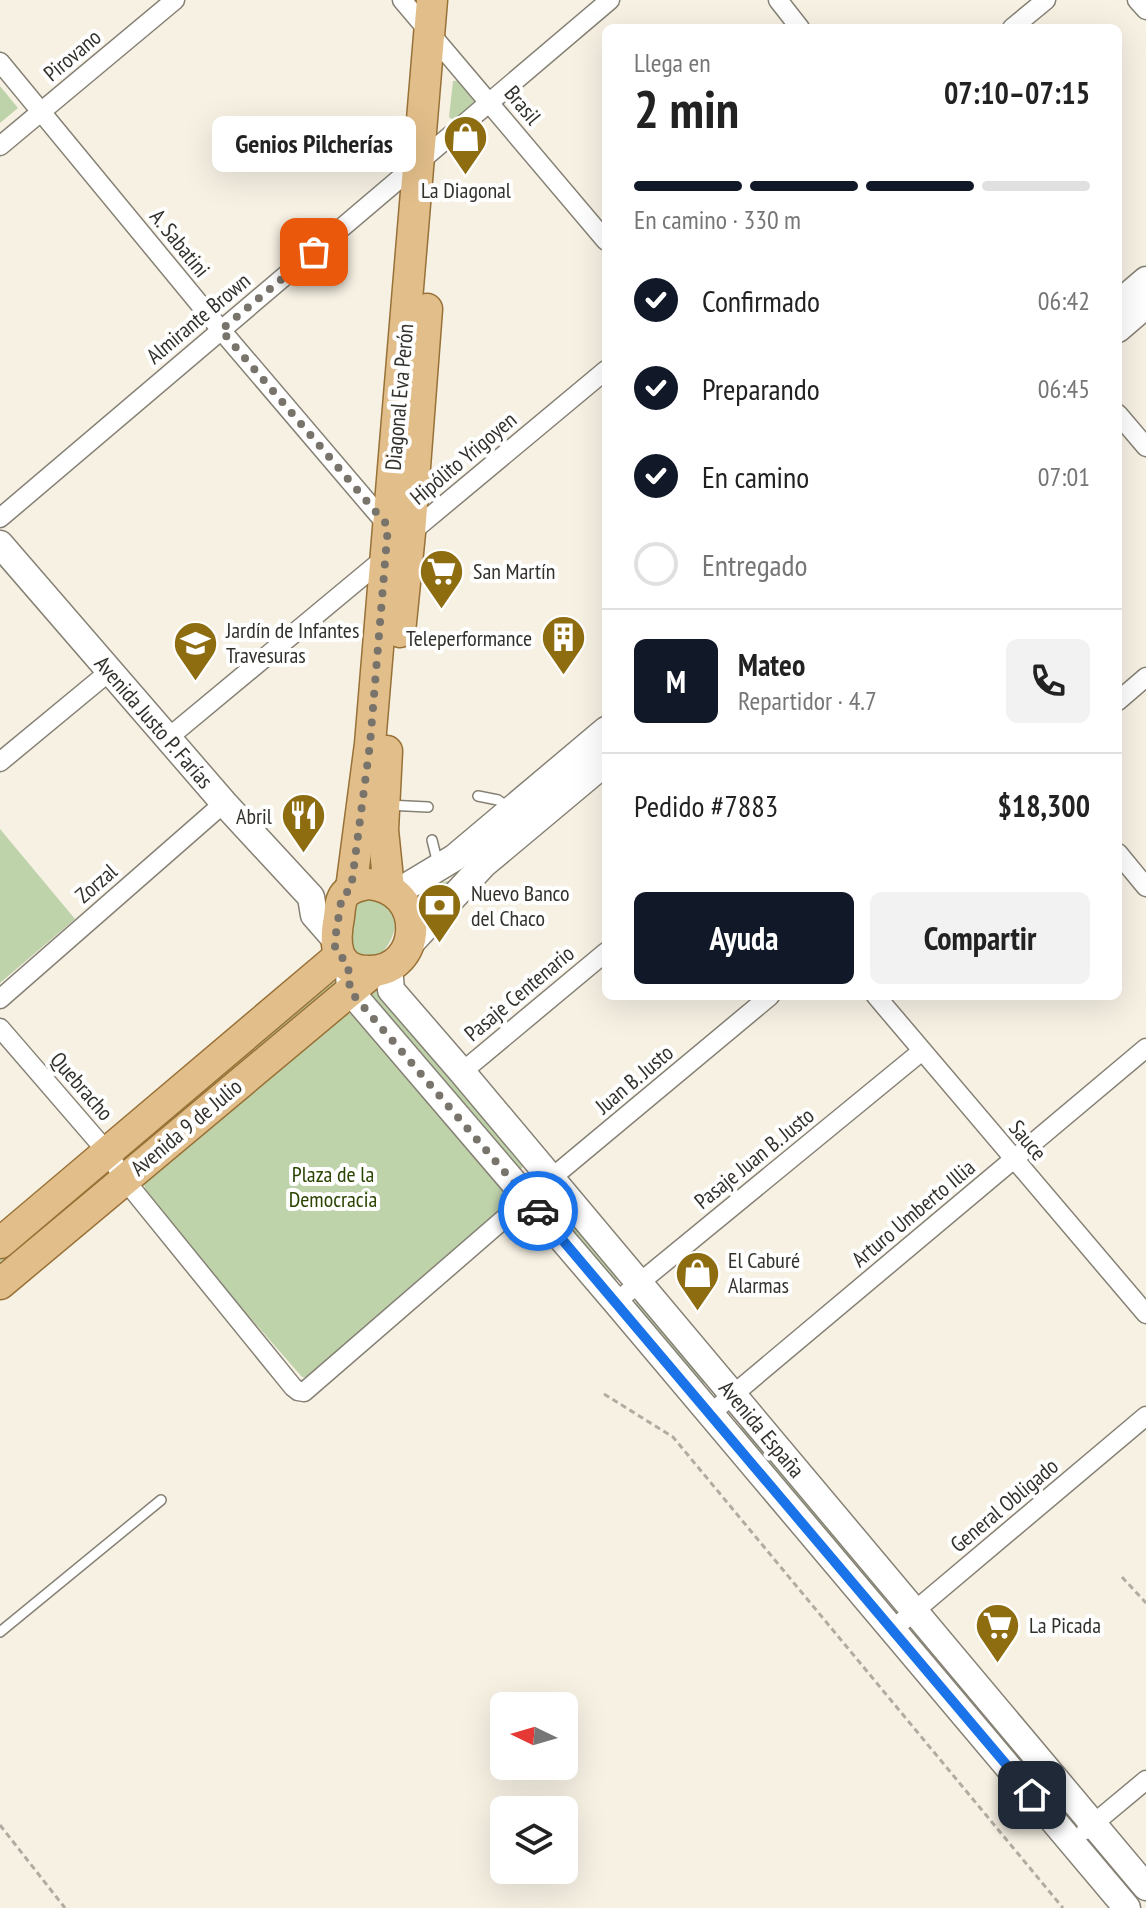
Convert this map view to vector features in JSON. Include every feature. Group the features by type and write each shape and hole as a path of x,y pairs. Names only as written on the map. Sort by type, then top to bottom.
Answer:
{"main road":[{"name":"Diagonal Eva Perón","path":"409,945 413,930 411,916 405,903 392,891 383,830 399,530 438,42 432,0"},
{"name":"Diagonal Eva Perón","path":"438,42 452,0"},
{"path":"1122,301 1146,280"},
{"path":"1122,326 1146,305"},
{"name":"Diagonal Eva Perón","path":"356,965 346,892 370,744 386,557 399,530"},
{"name":"Avenida Justo P. Farías","path":"0,544 224,803 311,897 314,915 356,965"},
{"path":"311,897 346,892 368,884 392,891 439,868 602,733"},
{"path":"409,945 484,864 602,765"},
{"name":"Avenida 9 de Julio","path":"0,1284 116,1166 356,965 409,945"},
{"name":"Avenida España","path":"356,965 391,990 462,1072 1146,1887"},
{"name":"Avenida España","path":"356,965 528,1199 1127,1908"},
{"name":"Avenida 9 de Julio","path":"0,1243 116,1166"}],"street":[{"name":"Pirovano","path":"0,146 175,0"},
{"name":"Brasil","path":"402,0 602,236"},
{"name":"Almirante Brown","path":"0,518 610,0"},
{"path":"778,0 797,24"},
{"path":"1017,24 1046,0"},
{"path":"1137,0 1146,10"},
{"name":"A. Sabatini","path":"0,62 221,330 399,530"},
{"name":"Hipólito Yrigoyen","path":"399,530 602,373"},
{"path":"1122,419 1146,447"},
{"path":"168,738 386,557"},
{"path":"0,762 110,671"},
{"path":"1122,698 1146,677"},
{"name":"Zorzal","path":"0,999 224,803"},
{"path":"1122,858 1146,887"},
{"name":"Pasaje Centenario","path":"462,1072 602,955"},
{"name":"Juan B. Justo","path":"528,1199 765,1000"},
{"name":"Sauce","path":"879,1000 1146,1314"},
{"name":"Quebracho","path":"0,1028 298,1391 304,1392 528,1199"},
{"name":"Arturo Umberto Illia","path":"710,1414 1146,1048"},
{"name":"Pasaje Juan B. Justo","path":"616,1302 922,1051"},
{"name":"General Obligado","path":"892,1630 1146,1416"},
{"path":"1072,1842 1146,1780"}],"lane":[{"path":"478,796 498,800 512,809"},
{"path":"385,805 428,807"},
{"path":"432,840 439,868"},
{"path":"0,1632 161,1500"}],"path":[{"path":"604,1394 673,1437 1063,1908"},
{"path":"1122,1577 1146,1603"},
{"path":"0,1825 65,1908"}],"green space":[{"path":"462,80 476,103 456,122 449,117 453,81"},
{"path":"0,86 18,108 0,123"},
{"path":"0,829 75,919 0,983"},
{"path":"451,882 421,909 415,886"},
{"path":"369,890 398,912 391,939 384,951 372,960 357,956 349,944 356,908"},
{"path":"336,974 341,982 134,1153 127,1145"},
{"path":"376,989 523,1167 515,1174 368,996"},
{"name":"Plaza de la Democracia","path":"336,1013 362,1014 516,1200 313,1378 302,1377 146,1198 143,1176"},
{"path":"96,1173 102,1181 0,1267 0,1254"},
{"path":"551,1197 620,1277 610,1286 542,1205"},
{"path":"640,1299 708,1380 698,1388 630,1308"},
{"path":"746,1422 891,1590 882,1598 736,1431"},
{"path":"918,1630 1071,1813 1062,1821 909,1638"}],"way so far":[{"path":"314,252 221,330 388,526 361,820 351,872 351,889 342,896 335,950 348,964 350,991 538,1211"}],"place":[{"name":"La Diagonal","path":"466,176"},
{"name":"Genios Pilcherías","path":"314,252"},
{"name":"San Martín","path":"442,610"},
{"name":"Teleperformance","path":"563,677"},
{"name":"Jardín de Infantes Travesuras","path":"195,682"},
{"name":"Abril","path":"303,855"},
{"name":"Nuevo Banco del Chaco","path":"440,945"},
{"name":"El Caburé Alarmas","path":"697,1312"},
{"name":"La Picada","path":"998,1664"}],"route":[{"path":"538,1211 1032,1795"}]}
